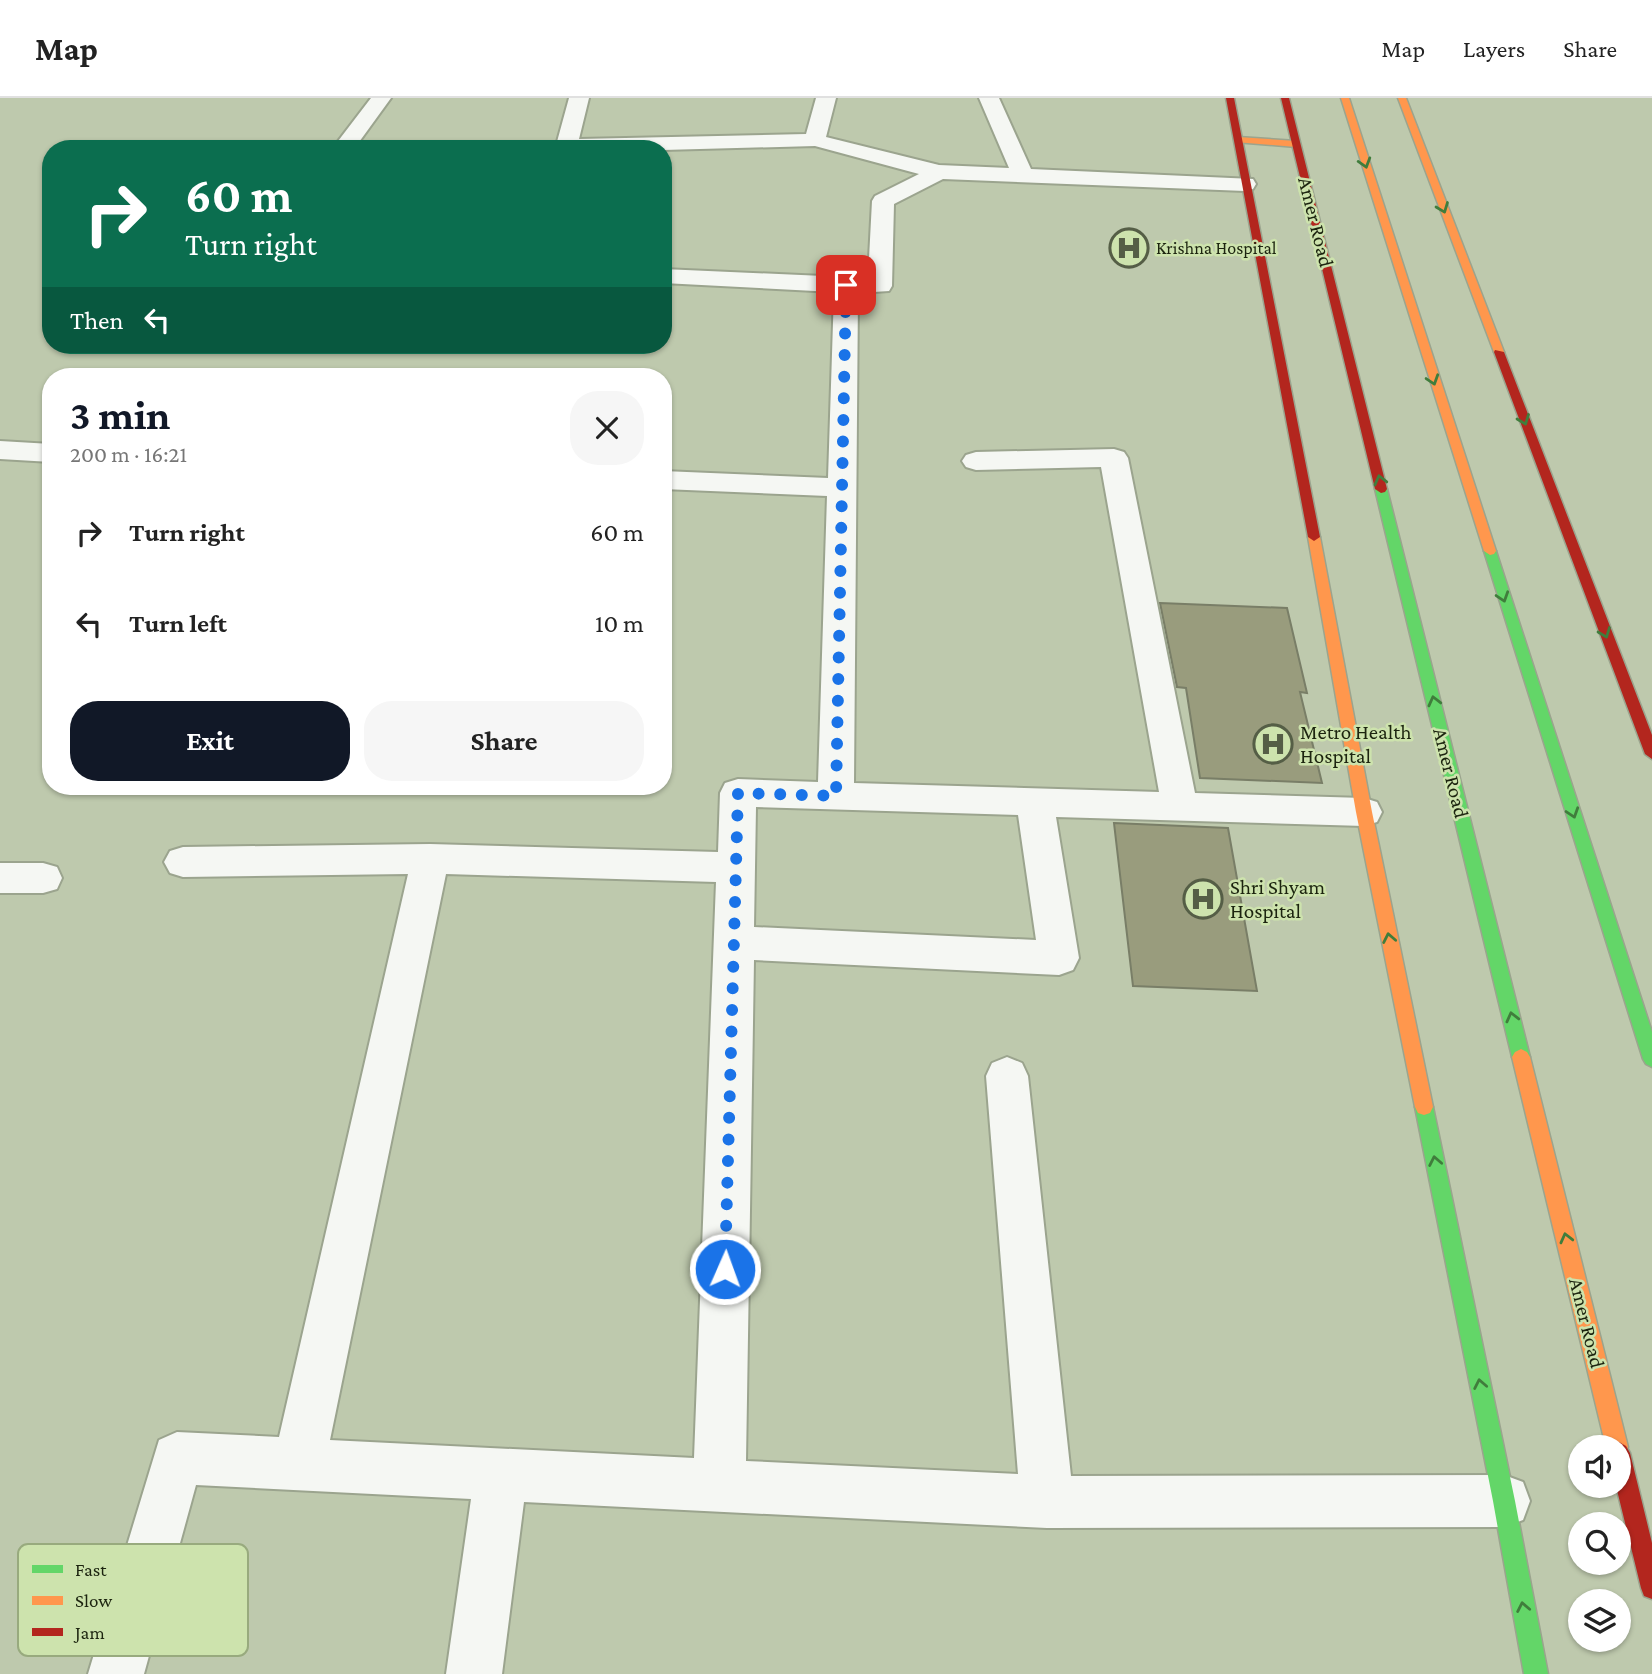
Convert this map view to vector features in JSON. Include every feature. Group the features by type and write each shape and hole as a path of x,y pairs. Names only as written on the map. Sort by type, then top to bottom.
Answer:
{"main road":[{"path":"1230,98 1283,368 1364,812 1504,1501 1536,1674"},
{"name":"Amer Road","path":"1285,98 1614,1435"},
{"path":"1345,98 1652,1059"},
{"path":"1402,98 1652,754"},
{"path":"1238,140 1296,144"},
{"path":"1630,1498 1652,1588"}],"street":[{"path":"351,140 381,98"},
{"path":"568,140 579,98"},
{"path":"815,140 826,98"},
{"path":"989,98 1023,175"},
{"path":"672,145 815,140 939,172 1245,184"},
{"path":"672,276 880,286 883,201 939,172"},
{"path":"836,796 846,285"},
{"path":"0,450 42,452"},
{"path":"976,461 1114,458 1180,808"},
{"path":"672,480 842,488"},
{"path":"719,1485 738,793 1364,812"},
{"path":"734,943 1059,958 1035,803"},
{"path":"183,862 430,859 736,867"},
{"path":"299,1465 430,859"},
{"path":"0,878 43,878"},
{"path":"1007,1076 1047,1502"},
{"path":"153,1544 177,1458 1047,1502 1504,1501"},
{"path":"474,1674 501,1475"},
{"path":"116,1674 121,1656"}],"building":[{"path":"1160,603 1287,608 1307,693 1300,692 1322,783 1200,778 1186,688 1177,687"},
{"path":"1114,823 1228,828 1257,991 1133,986"}],"traffic: fast":[{"path":"1381,489 1521,1057"},
{"path":"1490,551 1652,1059"},
{"path":"1424,1107 1504,1501 1536,1674"}],"traffic: slow":[{"path":"1345,98 1490,551"},
{"path":"1402,98 1499,352"},
{"path":"1238,140 1296,144"},
{"path":"1314,537 1364,812 1424,1107"},
{"path":"1521,1057 1614,1435"}],"traffic: jam":[{"path":"1230,98 1314,537"},
{"path":"1285,98 1381,489"},
{"path":"1499,352 1652,754"},
{"path":"1630,1498 1652,1588"}],"place":[{"name":"Krishna Hospital","path":"1129,248"},
{"name":"Metro Health Hospital","path":"1273,744"},
{"name":"Shri Shyam Hospital","path":"1203,899"}],"route":[{"path":"725,1269 738,793 836,796 846,285"}]}
